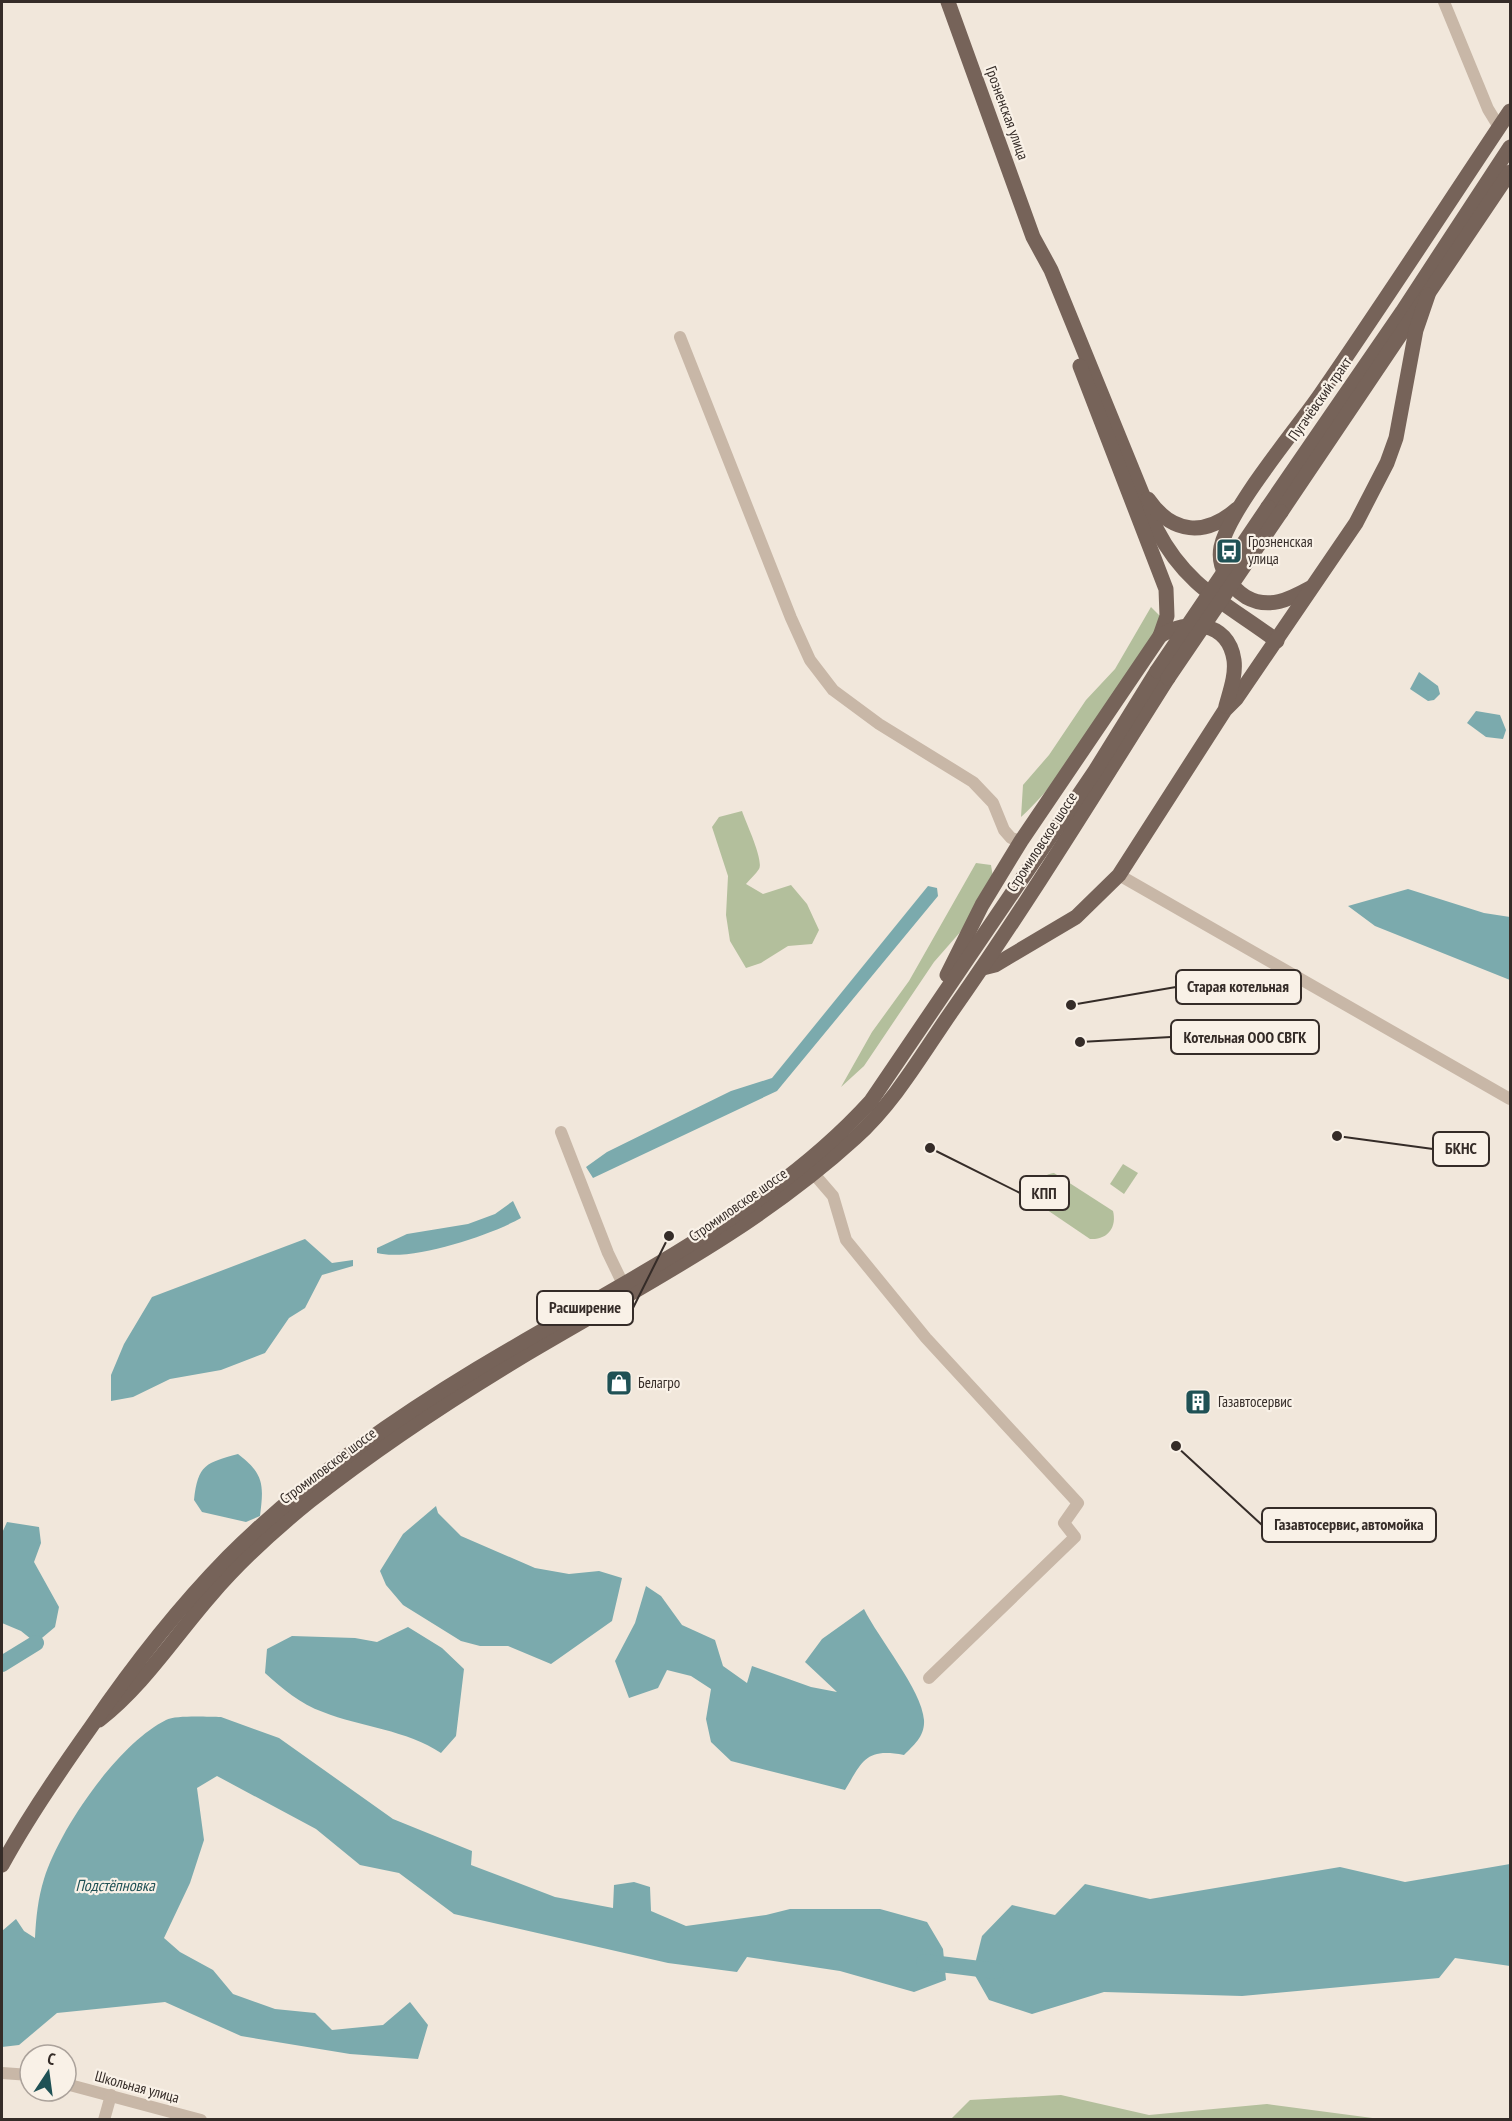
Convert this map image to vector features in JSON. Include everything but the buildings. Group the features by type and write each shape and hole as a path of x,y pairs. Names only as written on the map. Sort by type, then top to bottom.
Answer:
{"main road":[{"name":"Грозненская улица","path":"948,2 1034,237 1043,274 1148,540 1168,602 1160,636"},
{"path":"1312,586 1289,600 1275,603 1251,600 1233,586 1225,573 1221,549 1243,503 1320,394 1510,111"},
{"name":"Пугачёвский тракт","path":"1274,510 1510,147"},
{"name":"Пугачёвский тракт","path":"1162,674 1274,510 1428,295 1510,172"},
{"name":"Грозненская улица","path":"1034,237 1051,270 1141,488 1156,530 1179,567 1206,593 1277,641"},
{"path":"983,968 995,964 1076,917 1119,875 1225,710 1236,699 1277,641 1356,523 1387,463 1396,438 1416,330 1428,295"},
{"path":"1141,488 1164,517 1186,527 1208,527 1218,523 1243,503"},
{"path":"1148,540 1171,572 1198,598 1245,627 1277,641"},
{"path":"922,1026 982,905 1021,842 1160,636 1183,625 1194,624 1215,631 1222,637 1234,658 1232,683 1225,710"},
{"name":"Стромиловское шоссе","path":"92,1725 119,1704 212,1593 256,1545 313,1499 389,1442 517,1360 721,1241 813,1174 874,1120 983,968 1162,674"},
{"name":"Стромиловское шоссе","path":"2,1865 46,1789 109,1698 162,1630 228,1557 277,1513 331,1469 474,1371 722,1224 784,1178 854,1120 871,1101 1162,674"}],"street":[{"path":"1444,2 1488,109 1499,127"},
{"path":"680,337 791,618 821,679 852,706 973,782 993,803 1004,830 1011,838 1021,842"},
{"path":"1119,875 1510,1099"},
{"path":"561,1132 608,1253 623,1284"},
{"path":"813,1174 833,1196 846,1240 926,1338 1078,1503 1064,1523 1075,1537 929,1678"},
{"path":"2,2073 18,2074"},
{"name":"Школьная улица","path":"78,2087 201,2120"},
{"path":"104,2120 111,2095"}],"green space":[{"path":"1151,607 1164,620 1061,773 1021,817 1023,785 1049,755 1086,700 1115,669"},
{"path":"742,811 760,864 758,871 746,884 763,894 791,885 807,904 819,930 812,944 788,946 761,963 746,968 730,941 726,915 728,876 712,827 719,817"},
{"path":"976,863 991,865 993,877 962,930 934,962 864,1066 841,1087 872,1032 909,981"},
{"path":"1123,1164 1138,1173 1124,1194 1110,1184"},
{"path":"1054,1173 1113,1211 1114,1222 1106,1235 1090,1239 1031,1199 1032,1189 1037,1181"},
{"path":"1061,2095 1149,2115 1267,2104 1380,2119 951,2119 970,2100"}],"water":[{"path":"1419,672 1438,686 1440,694 1434,700 1428,701 1410,689"},
{"path":"1476,711 1500,715 1506,730 1503,739 1486,737 1467,723"},
{"path":"928,886 937,888 938,896 777,1091 593,1178 586,1167 607,1152 731,1091 772,1078"},
{"path":"1408,889 1484,913 1510,917 1510,980 1375,926 1348,906"},
{"path":"513,1201 521,1218 491,1232 410,1254 377,1253 377,1248 407,1234 468,1224 495,1214"},
{"path":"305,1239 332,1263 353,1260 353,1266 322,1275 305,1308 289,1318 265,1353 221,1370 170,1379 133,1397 111,1401 111,1375 124,1344 152,1297"},
{"path":"238,1454 253,1468 262,1488 260,1516 246,1522 202,1512 194,1500 201,1472 211,1463"},
{"path":"436,1506 438,1513 461,1536 535,1568 569,1574 599,1571 622,1578 612,1621 551,1664 508,1646 480,1646 461,1641 403,1605 386,1585 380,1571 403,1534"},
{"path":"7,1522 39,1527 41,1543 34,1562 59,1607 55,1627 36,1643 21,1631 2,1623 2,1533"},
{"path":"646,1586 661,1596 682,1625 715,1640 723,1666 747,1683 752,1666 811,1687 837,1692 805,1662 822,1639 864,1609 916,1694 924,1720 921,1735 904,1755 881,1753 867,1759 856,1771 845,1790 731,1761 711,1742 706,1719 711,1689 691,1676 667,1670 658,1688 629,1698 615,1661 635,1623"},
{"path":"408,1627 442,1648 464,1669 456,1736 441,1753 414,1739 315,1709 292,1696 265,1673 267,1649 292,1636 355,1638 377,1642"},
{"name":"Подстёпновка","path":"221,1717 279,1738 393,1819 472,1851 471,1865 555,1897 613,1908 614,1885 634,1882 650,1887 651,1911 686,1926 766,1915 790,1909 880,1909 927,1922 943,1949 946,1980 914,1992 840,1971 747,1957 737,1972 668,1963 454,1914 399,1873 360,1865 316,1829 217,1776 197,1788 204,1840 190,1883 164,1938 180,1952 213,1970 233,1994 275,2009 315,2013 332,2030 383,2025 410,2002 428,2025 418,2059 350,2054 241,2036 165,2002 57,2013 18,2045 2,2047 2,1931 16,1919 24,1931 35,1938 40,1893 44,1879 63,1836 93,1789 129,1748 148,1732 171,1718"},
{"path":"1510,1864 1510,1966 1455,1958 1439,1978 1242,1996 1104,1992 1032,2014 989,2000 973,1972 982,1936 1012,1905 1055,1915 1085,1884 1150,1899 1340,1867 1405,1882"}],"waterway":[{"path":"2,1664 36,1643"},
{"path":"924,1962 996,1971"}],"place":[{"name":"Грозненская улица","path":"1229,551"},
{"name":"Старая котельная","path":"1071,1005"},
{"name":"Котельная ООО СВГК","path":"1080,1042"},
{"name":"БКНС","path":"1337,1136"},
{"name":"КПП","path":"930,1148"},
{"name":"Расширение","path":"669,1236"},
{"name":"Белагро","path":"619,1383"},
{"name":"Газавтосервис","path":"1198,1402"},
{"name":"Газавтосервис, автомойка","path":"1176,1446"}]}
